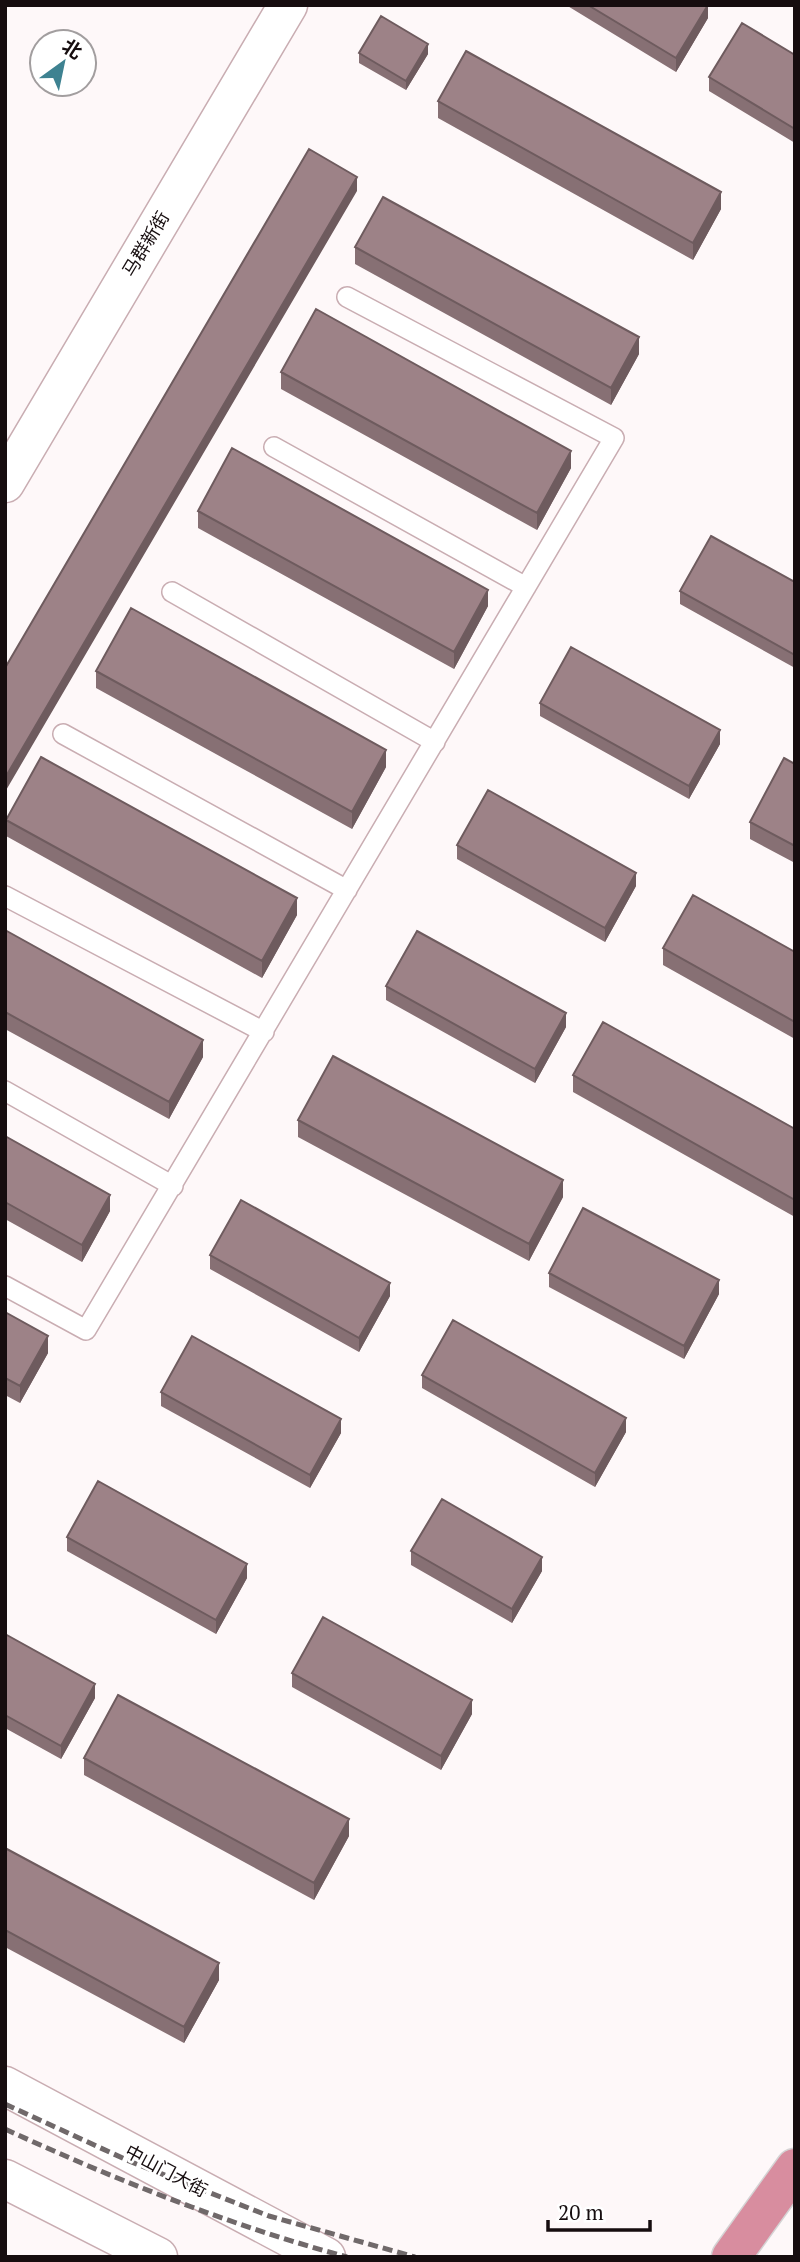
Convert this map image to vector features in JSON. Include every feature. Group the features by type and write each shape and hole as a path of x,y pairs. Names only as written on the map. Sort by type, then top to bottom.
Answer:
{"highway":[{"path":"731,2257 795,2168"}],"main road":[{"name":"马群新街","path":"5,482 288,5"},
{"name":"中山门大街","path":"5,2086 326,2257"},
{"path":"5,2179 158,2257"}],"lane":[{"path":"5,1286 86,1330 614,438 347,297"},
{"path":"274,447 526,587"},
{"path":"172,592 435,741"},
{"path":"63,734 347,890"},
{"path":"5,896 264,1032"},
{"path":"5,1091 173,1186"}],"building":[{"path":"588,5 708,5 676,58"},
{"path":"381,16 428,44 406,81 359,53"},
{"path":"742,23 795,55 795,129 709,77"},
{"path":"466,51 721,192 693,243 438,101"},
{"path":"309,149 357,177 5,778 5,668"},
{"path":"383,197 639,337 611,388 355,247"},
{"path":"316,309 571,451 537,513 281,372"},
{"path":"232,448 488,590 454,652 198,511"},
{"path":"711,536 795,582 795,655 680,591"},
{"path":"131,608 386,750 352,812 96,671"},
{"path":"571,647 720,730 689,786 540,703"},
{"path":"41,757 297,898 262,961 6,820"},
{"path":"784,758 795,764 795,846 750,822"},
{"path":"488,790 636,873 605,928 457,845"},
{"path":"693,895 795,952 795,1022 663,948"},
{"path":"5,930 203,1040 169,1102 5,1012"},
{"path":"417,931 566,1013 535,1069 386,986"},
{"path":"603,1022 795,1129 795,1200 573,1075"},
{"path":"333,1056 563,1180 529,1244 298,1120"},
{"path":"5,1136 110,1195 82,1245 5,1202"},
{"path":"241,1200 390,1283 359,1338 210,1255"},
{"path":"583,1208 719,1280 684,1346 549,1273"},
{"path":"5,1312 48,1336 20,1386 5,1378"},
{"path":"453,1320 626,1418 595,1473 422,1375"},
{"path":"192,1336 341,1419 310,1475 161,1392"},
{"path":"98,1481 247,1564 216,1620 67,1537"},
{"path":"442,1499 542,1557 512,1609 411,1551"},
{"path":"323,1617 472,1700 441,1756 292,1673"},
{"path":"5,1634 95,1684 61,1746 5,1715"},
{"path":"118,1695 349,1819 314,1883 84,1758"},
{"path":"5,1848 219,1963 184,2027 5,1930"}],"railway":[{"path":"5,2104 129,2161 269,2216 415,2257"},
{"path":"5,2129 173,2200 259,2231 347,2257"}]}
